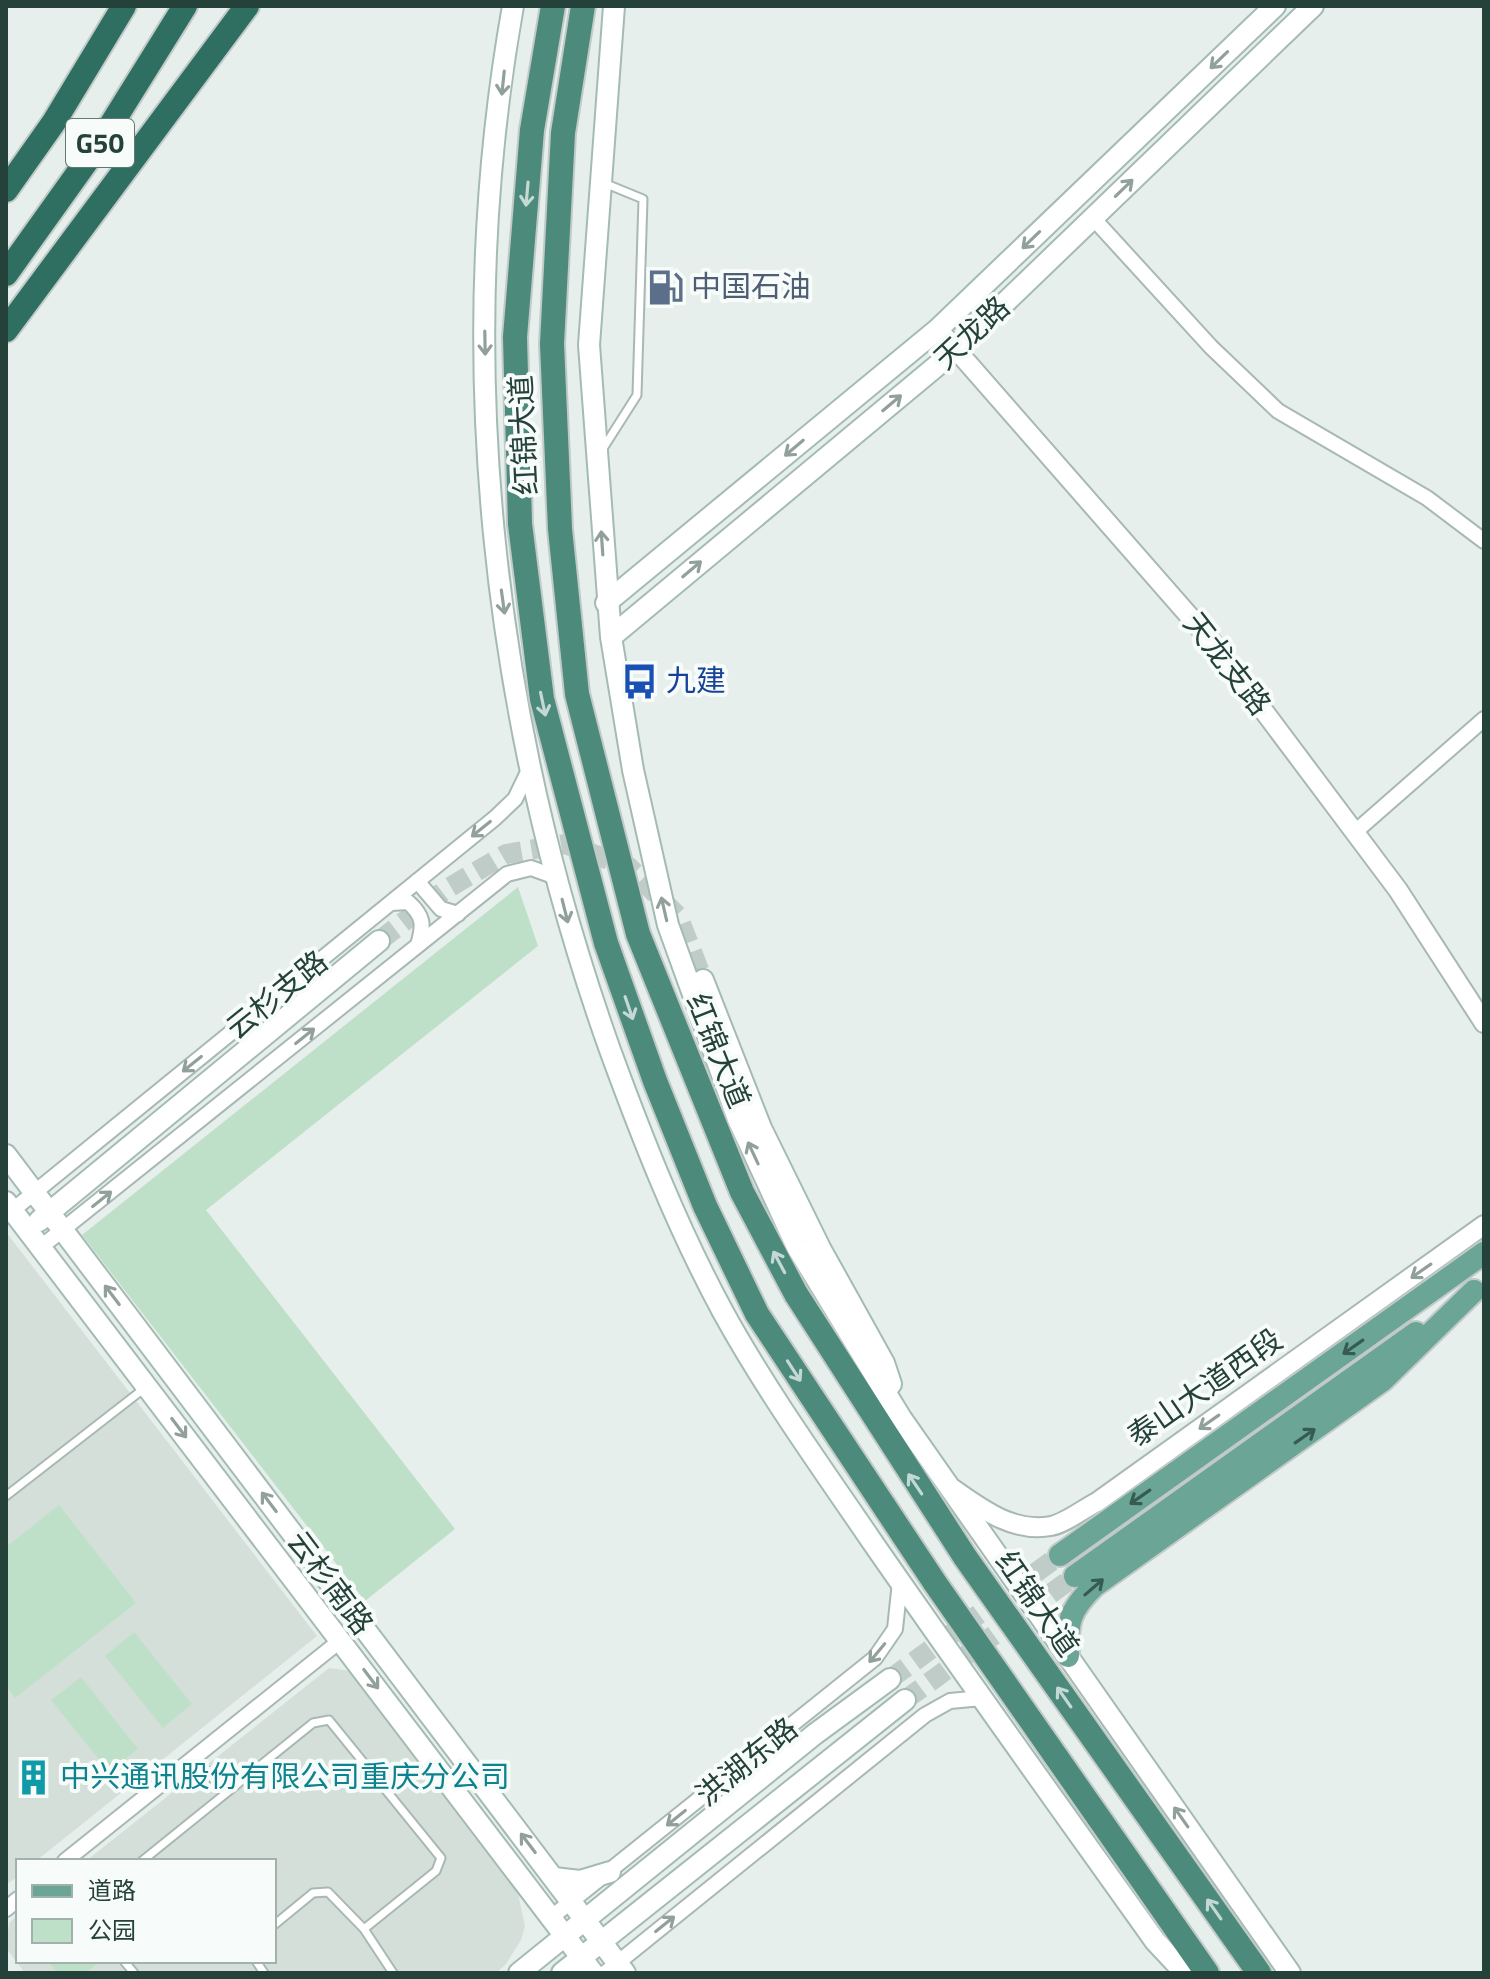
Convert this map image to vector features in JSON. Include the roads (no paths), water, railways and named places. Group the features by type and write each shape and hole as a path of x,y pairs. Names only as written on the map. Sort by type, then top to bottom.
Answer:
{"highway":[{"name":"G50","path":"6,190 54,122 124,6"},
{"name":"G50","path":"6,274 101,141 185,6"},
{"path":"6,330 244,6"},
{"name":"红锦大道","path":"553,6 532,130 515,337 520,524 542,699 606,943 655,1081 705,1206 757,1314 935,1583 1207,1973"},
{"name":"红锦大道","path":"583,6 563,133 552,344 560,529 577,694 638,934 742,1192 796,1294 965,1557 1259,1973"}],"main road":[{"name":"红锦大道","path":"513,6 488,221 486,427 494,535 529,770 573,946 647,1154 686,1242 752,1359 900,1582 1155,1941 1185,1973"},
{"name":"红锦大道","path":"614,6 589,345 606,603 633,770 668,925 738,1119 797,1247 901,1418 1290,1973"},
{"name":"天龙路","path":"606,603 938,329 1275,6"},
{"name":"天龙路","path":"611,637 957,349 1313,6"},
{"path":"28,1230 379,941"},
{"path":"703,980 761,1128 820,1248 884,1363 901,1418"},
{"name":"云杉南路","path":"6,1155 585,1918 616,1970"},
{"name":"云杉南路","path":"8,1210 28,1230 588,1965"},
{"name":"泰山大道西段","path":"1060,1555 1484,1253"},
{"path":"1075,1576 1479,1287"},
{"path":"1068,1656 1067,1626 1076,1604 1094,1586 1383,1380 1479,1287"},
{"name":"洪湖东路","path":"519,1973 815,1734 890,1679"},
{"name":"洪湖东路","path":"562,1973 588,1965 601,1941 905,1700"},
{"path":"554,1878 580,1881 610,1872"}],"street":[{"path":"1093,218 1211,347 1278,411 1427,498 1484,541"},
{"name":"天龙支路","path":"938,329 1212,642 1398,890 1484,1023"},
{"path":"1355,832 1484,719"},
{"name":"云杉支路","path":"8,1210 35,1193 515,799 529,770"},
{"name":"云杉支路","path":"41,1247 507,874 531,868 556,877"},
{"path":"417,881 441,909 458,914"},
{"path":"390,903 408,902 420,913 423,927 418,946"},
{"name":"泰山大道西段","path":"946,1484 988,1514 1022,1527 1054,1526 1097,1502 1484,1225"},
{"name":"洪湖东路","path":"553,1916 875,1658 895,1629 900,1582"},
{"path":"68,1859 341,1640"},
{"path":"616,1970 925,1715 950,1701 982,1698"}],"lane":[{"path":"597,458 637,395 643,199 603,182"},
{"path":"6,1496 147,1386"},
{"path":"144,1859 320,1719 336,1725 441,1858 436,1871 364,1929"},
{"path":"195,1757 225,1793"},
{"path":"276,1924 320,1891 335,1896 364,1929 393,1973"}],"tunnel":[{"path":"379,941 445,890 506,854 565,844 629,867 678,916 703,980"},
{"path":"890,1679 1060,1555"},
{"path":"905,1700 1075,1576"}],"place":[{"name":"中国石油","path":"665,287"},
{"name":"九建","path":"640,681"},
{"name":"中兴通讯股份有限公司重庆分公司","path":"34,1777"}]}
